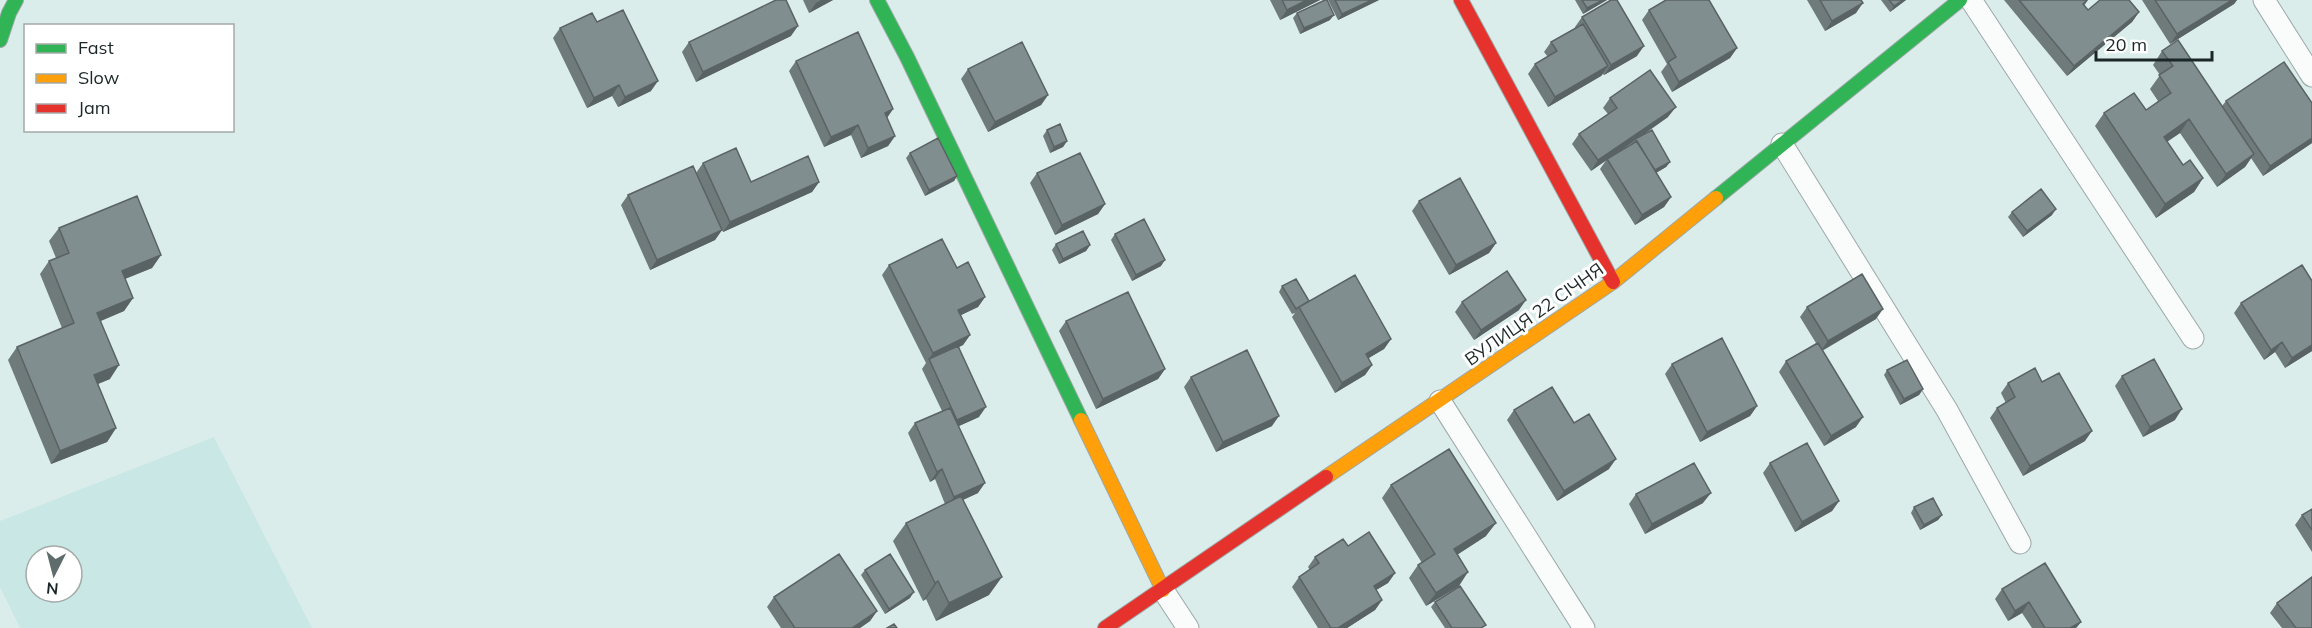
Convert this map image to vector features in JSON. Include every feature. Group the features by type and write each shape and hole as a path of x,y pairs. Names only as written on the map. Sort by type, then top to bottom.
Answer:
{"street":[{"path":"0,40 16,0"},
{"path":"877,0 907,57 1163,590"},
{"path":"1461,0 1613,282"},
{"name":"ВУЛИЦЯ 22 СІЧНЯ","path":"1105,628 1613,282 1960,0"}],"lane":[{"path":"1971,0 2193,338"},
{"path":"2264,0 2312,76"},
{"path":"1782,144 1947,410 2020,543"},
{"path":"1440,400 1584,628"},
{"path":"1163,590 1188,628"}],"shaded area":[{"path":"214,437 312,628 20,628 0,587 0,521"}],"building":[{"path":"776,0 786,0 798,26 703,72 689,42"},
{"path":"1282,0 1307,0 1287,10"},
{"path":"1325,0 1334,15 1304,28 1297,13"},
{"path":"1335,0 1372,0 1342,14"},
{"path":"1582,0 1603,0 1587,8"},
{"path":"1611,0 1617,0 1644,46 1611,65 1582,17"},
{"path":"1666,0 1709,0 1737,48 1679,82 1668,62 1676,57 1649,10"},
{"path":"1820,0 1861,0 1863,3 1832,21"},
{"path":"1889,0 1903,0 1894,6"},
{"path":"2019,0 2087,0 2083,4 2088,10 2100,0 2129,0 2139,12 2074,66"},
{"path":"2155,0 2232,0 2177,34"},
{"path":"623,10 658,81 625,97 619,85 594,98 560,28 592,13 597,22"},
{"path":"1583,24 1608,66 1555,97 1535,64 1557,51 1551,42"},
{"path":"858,32 893,109 885,113 895,136 868,148 858,125 831,137 796,61"},
{"path":"2178,40 2254,154 2226,174 2189,119 2164,137 2183,165 2190,160 2203,178 2165,204 2104,113 2134,93 2146,110 2171,93 2159,75 2173,66 2162,51"},
{"path":"1022,42 1048,95 995,122 968,69"},
{"path":"2284,62 2312,103 2312,138 2270,166 2226,101"},
{"path":"1650,70 1676,107 1598,160 1579,134 1617,108 1610,98"},
{"path":"1060,124 1067,141 1054,147 1047,130"},
{"path":"1652,130 1670,162 1655,170 1635,139"},
{"path":"938,138 957,176 929,190 910,153"},
{"path":"1637,141 1671,197 1642,215 1607,159"},
{"path":"736,148 751,182 808,156 819,182 730,222 703,163"},
{"path":"1080,153 1105,204 1062,225 1037,173"},
{"path":"693,166 722,230 657,260 628,195"},
{"path":"1460,178 1496,243 1456,265 1419,201"},
{"path":"2041,189 2056,209 2027,231 2012,212"},
{"path":"137,196 161,255 122,271 133,298 97,313 119,365 94,375 116,428 60,451 17,347 74,323 49,261 69,253 59,228"},
{"path":"1144,219 1165,260 1136,275 1115,234"},
{"path":"1083,231 1090,245 1063,259 1056,244"},
{"path":"942,239 957,268 968,262 985,297 958,310 970,335 933,353 889,265"},
{"path":"2302,265 2312,281 2312,345 2292,358 2282,342 2271,350 2241,303"},
{"path":"1507,271 1526,300 1481,330 1462,302"},
{"path":"1862,274 1883,309 1828,341 1807,307"},
{"path":"1355,275 1391,339 1366,354 1372,365 1342,383 1299,307"},
{"path":"1296,279 1309,301 1296,309 1282,286"},
{"path":"1128,292 1165,369 1103,399 1066,321"},
{"path":"1722,338 1757,406 1707,432 1672,364"},
{"path":"1818,343 1863,417 1831,436 1786,361"},
{"path":"958,346 986,407 957,420 929,359"},
{"path":"1247,350 1279,416 1223,442 1191,377"},
{"path":"2154,359 2182,409 2150,427 2122,376"},
{"path":"1907,360 1923,389 1904,399 1887,370"},
{"path":"2035,368 2042,382 2059,373 2092,431 2030,466 1997,408 2015,397 2008,383"},
{"path":"1552,387 1574,423 1589,414 1616,459 1564,491 1514,410"},
{"path":"950,408 985,483 954,497 942,469 937,472 915,423"},
{"path":"1807,443 1839,501 1802,522 1770,463"},
{"path":"1449,449 1496,523 1454,549 1468,572 1436,593 1418,565 1435,554 1391,485"},
{"path":"1694,463 1711,493 1652,524 1636,494"},
{"path":"961,496 1002,577 949,603 938,581 935,583 906,523"},
{"path":"1933,498 1942,515 1924,525 1914,507"},
{"path":"2312,509 2312,530 2302,515"},
{"path":"1369,532 1395,573 1374,586 1382,600 1338,628 1331,628 1299,577 1319,563 1315,557 1343,539 1348,546"},
{"path":"839,554 877,611 852,628 795,628 774,597"},
{"path":"890,554 914,592 889,609 865,570"},
{"path":"2045,563 2081,622 2070,628 2045,628 2029,602 2015,611 2002,589"},
{"path":"2312,577 2312,628 2296,628 2277,603"},
{"path":"1460,586 1486,625 1481,628 1452,628 1435,602"}],"traffic: fast":[{"path":"0,40 16,0"},
{"path":"877,0 907,57 1081,420"},
{"path":"1716,198 1960,0"}],"traffic: slow":[{"path":"1326,477 1613,282 1716,198"},
{"path":"1081,420 1163,590"}],"traffic: jam":[{"path":"1461,0 1613,282"},
{"path":"1105,628 1326,477"}]}
